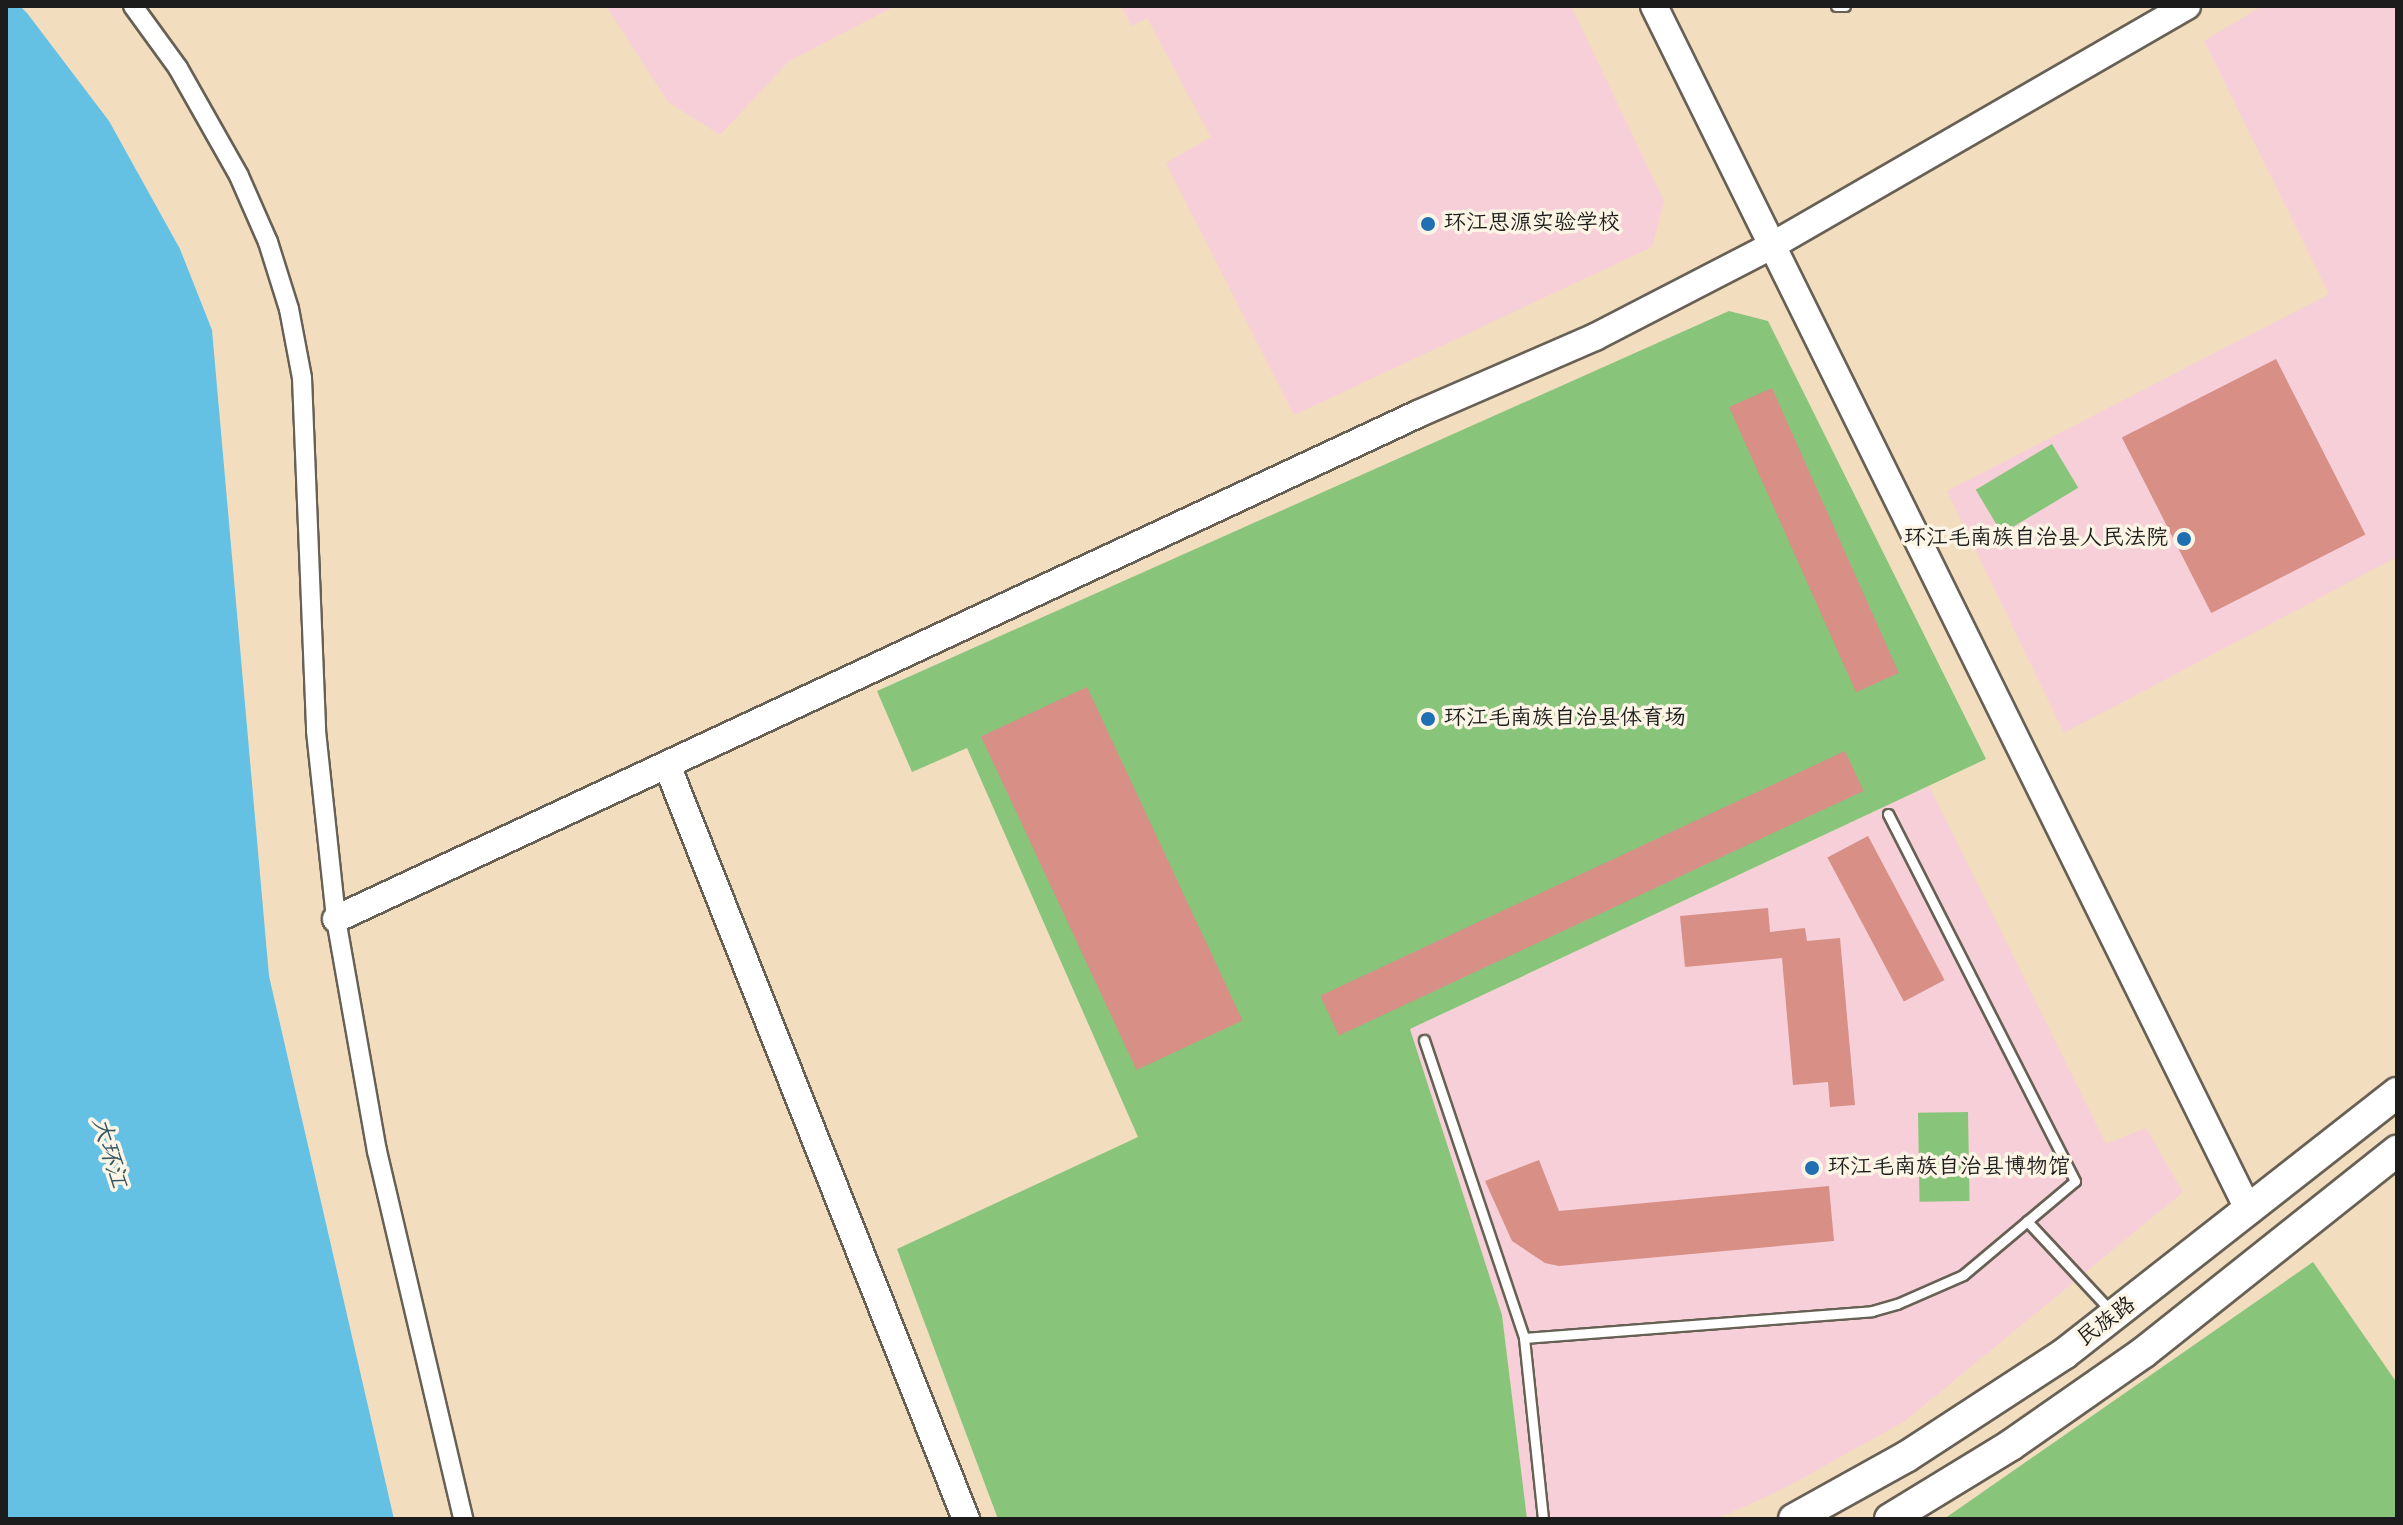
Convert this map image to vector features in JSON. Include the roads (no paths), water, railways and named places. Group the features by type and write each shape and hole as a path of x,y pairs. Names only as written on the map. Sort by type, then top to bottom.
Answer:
{"main road":[{"name":"民族路","path":"1794,1519 1986,1407 2116,1316 2397,1093"},
{"name":"民族路","path":"1890,1519 2011,1445 2143,1353 2397,1151"}],"street":[{"path":"133,6 178,68 239,176 268,242 289,309 302,378 316,731 336,919 377,1151 463,1519"},
{"path":"1654,6 2249,1211"},
{"path":"336,919 1404,421 1595,337 1772,246 2187,6"},
{"path":"667,765 966,1519"}],"lane":[{"path":"1836,6 1845,6"},
{"path":"1524,1338 1872,1311 1963,1275 2075,1181 1888,814"},
{"path":"1424,1040 1524,1338 1543,1519"},
{"path":"2027,1221 2116,1316"}],"water":[{"name":"大环江","path":"6,6 20,6 27,13 109,121 180,249 212,330 269,976 394,1519 6,1519"}],"place":[{"name":"环江思源实验学校","path":"1428,224"},
{"name":"环江毛南族自治县人民法院","path":"2184,539"},
{"name":"环江毛南族自治县体育场","path":"1428,719"},
{"name":"环江毛南族自治县博物馆","path":"1812,1168"}]}
